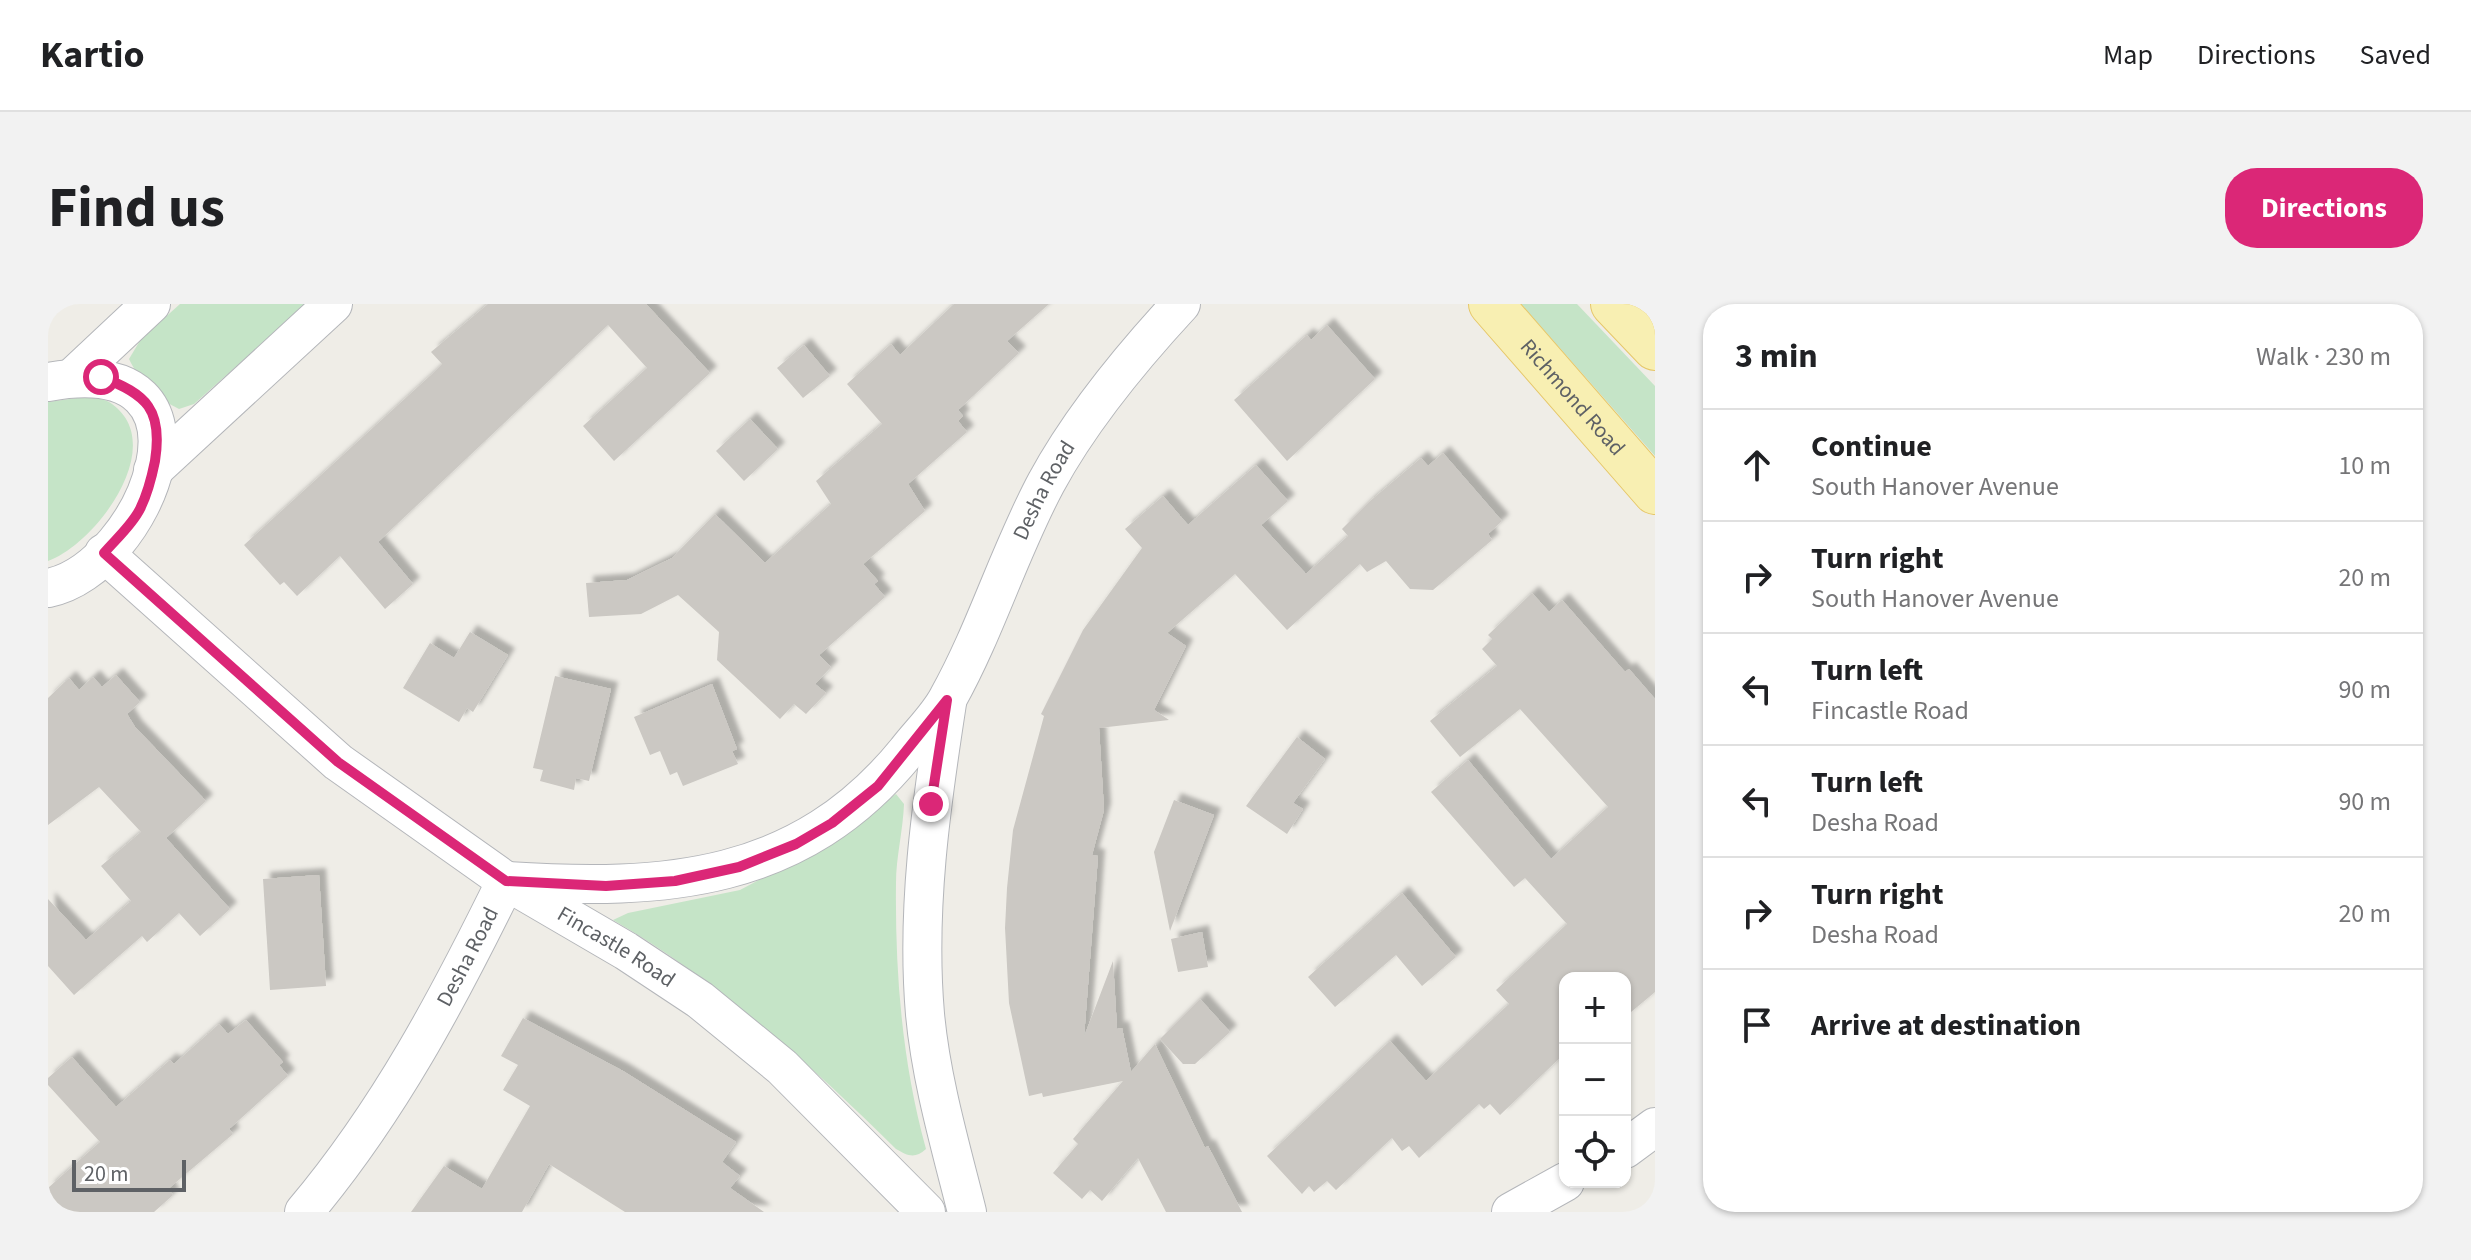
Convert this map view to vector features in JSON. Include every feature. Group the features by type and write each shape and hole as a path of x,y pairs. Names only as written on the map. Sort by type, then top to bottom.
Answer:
{"main road":[{"name":"Richmond Road","path":"1491,304 1655,492"},
{"path":"1613,304 1655,348"}],"street":[{"path":"60,380 151,304"},
{"path":"153,470 333,304"},
{"name":"Desha Road","path":"304,1212 353,1153 406,1073 450,995 506,881 606,886 675,881 739,867 808,837 878,786 947,700 1046,482 1100,400 1181,304"},
{"path":"48,588 82,572 104,553 140,509 153,470 158,428 148,405 125,386 101,377 60,380"},
{"name":"Fincastle Road","path":"104,553 338,762 506,881 626,951 700,1000 782,1067 926,1212"},
{"name":"Desha Road","path":"947,700 924,874 925,1014 950,1144 967,1212"},
{"path":"1631,1145 1655,1127"},
{"path":"1511,1212 1559,1185"}],"green space":[{"path":"180,304 306,304 194,404 179,409 149,389 129,359 141,339"},
{"path":"1521,304 1577,304 1655,386 1655,456"},
{"path":"84,397 109,402 126,420 133,441 130,465 120,490 105,514 87,535 48,561 48,402"},
{"path":"896,794 904,804 896,883 899,984 911,1083 926,1149 915,1155 896,1149 797,1055 726,997 613,920 628,913 740,890 830,842"}],"building":[{"path":"488,304 646,304 710,373 614,461 583,426 647,368 608,325 378,542 413,584 385,609 340,556 297,596 284,582 280,585 244,545 431,375 442,364 431,352"},
{"path":"954,304 1049,304 1007,341 1019,353 958,410 963,416 958,421 967,432 908,484 925,511 863,564 878,581 874,584 885,597 819,655 831,667 815,684 826,693 806,714 794,704 780,719 717,660 719,632 678,595 641,614 589,617 586,583 627,580 672,558 715,514 765,563 831,504 816,481 882,424 847,384 891,344 900,355"},
{"path":"1327,325 1375,379 1287,461 1234,400 1307,335 1311,340"},
{"path":"804,345 830,376 803,398 777,368"},
{"path":"750,419 778,449 744,481 716,451"},
{"path":"1443,453 1502,521 1488,534 1492,540 1433,590 1410,589 1386,561 1367,572 1360,564 1287,630 1235,574 1167,633 1186,646 1154,710 1169,720 1099,728 1104,810 1092,855 1098,856 1084,1037 1113,961 1117,1029 1122,1028 1131,1072 1155,1044 1205,1148 1208,1146 1242,1212 1166,1212 1138,1158 1102,1201 1090,1190 1082,1199 1053,1173 1078,1144 1073,1139 1123,1081 1043,1097 1042,1093 1029,1096 1009,1003 1005,928 1007,888 1013,830 1044,716 1041,714 1083,630 1142,548 1125,529 1163,496 1188,525 1256,465 1288,501 1261,525 1306,574 1348,536 1342,529 1369,502 1421,458 1428,466"},
{"path":"1532,593 1549,612 1562,600 1625,672 1629,669 1655,699 1655,992 1631,1012 1631,972 1559,972 1559,1059 1500,1115 1490,1104 1484,1109 1479,1104 1419,1158 1409,1146 1402,1151 1392,1138 1336,1190 1327,1181 1314,1192 1309,1186 1302,1194 1267,1156 1390,1041 1426,1081 1509,1004 1496,990 1567,924 1525,878 1514,887 1431,792 1468,760 1551,859 1608,807 1520,709 1460,757 1430,721 1497,666 1482,649 1492,639 1488,635"},
{"path":"470,632 508,655 473,712 467,708 459,722 403,688 430,643 454,658"},
{"path":"116,675 140,702 127,714 135,727 206,801 166,838 230,909 200,936 179,913 147,942 142,936 74,995 48,966 48,899 86,940 131,901 101,866 141,832 99,787 48,825 48,698 69,678 79,690 93,677 102,687"},
{"path":"555,676 611,689 589,781 576,778 574,790 540,781 543,770 533,768"},
{"path":"712,684 737,749 732,751 738,764 683,786 677,772 670,775 660,751 650,755 634,717"},
{"path":"1297,737 1325,759 1293,803 1303,809 1287,834 1246,806"},
{"path":"1174,800 1214,815 1170,931 1154,852"},
{"path":"319,875 326,986 270,990 263,879"},
{"path":"1402,893 1456,957 1422,986 1396,955 1335,1007 1308,977"},
{"path":"1202,932 1208,967 1178,972 1171,939"},
{"path":"1200,999 1230,1032 1195,1064 1183,1064 1160,1039"},
{"path":"523,1018 623,1071 736,1142 722,1162 740,1176 730,1188 764,1212 625,1212 549,1164 522,1212 411,1212 444,1166 482,1189 530,1106 503,1090 518,1065 501,1056"},
{"path":"246,1020 283,1062 279,1065 288,1076 229,1129 233,1134 168,1189 173,1195 154,1212 48,1212 48,1188 100,1142 48,1085 48,1078 72,1057 116,1107 170,1060 174,1064 219,1024 228,1034"}],"route":[{"path":"101,377 136,393 152,411 158,428 153,470 140,509 104,553 338,762 506,881 606,886 675,881 739,867 796,844 832,823 878,786 947,700 931,804"}]}
